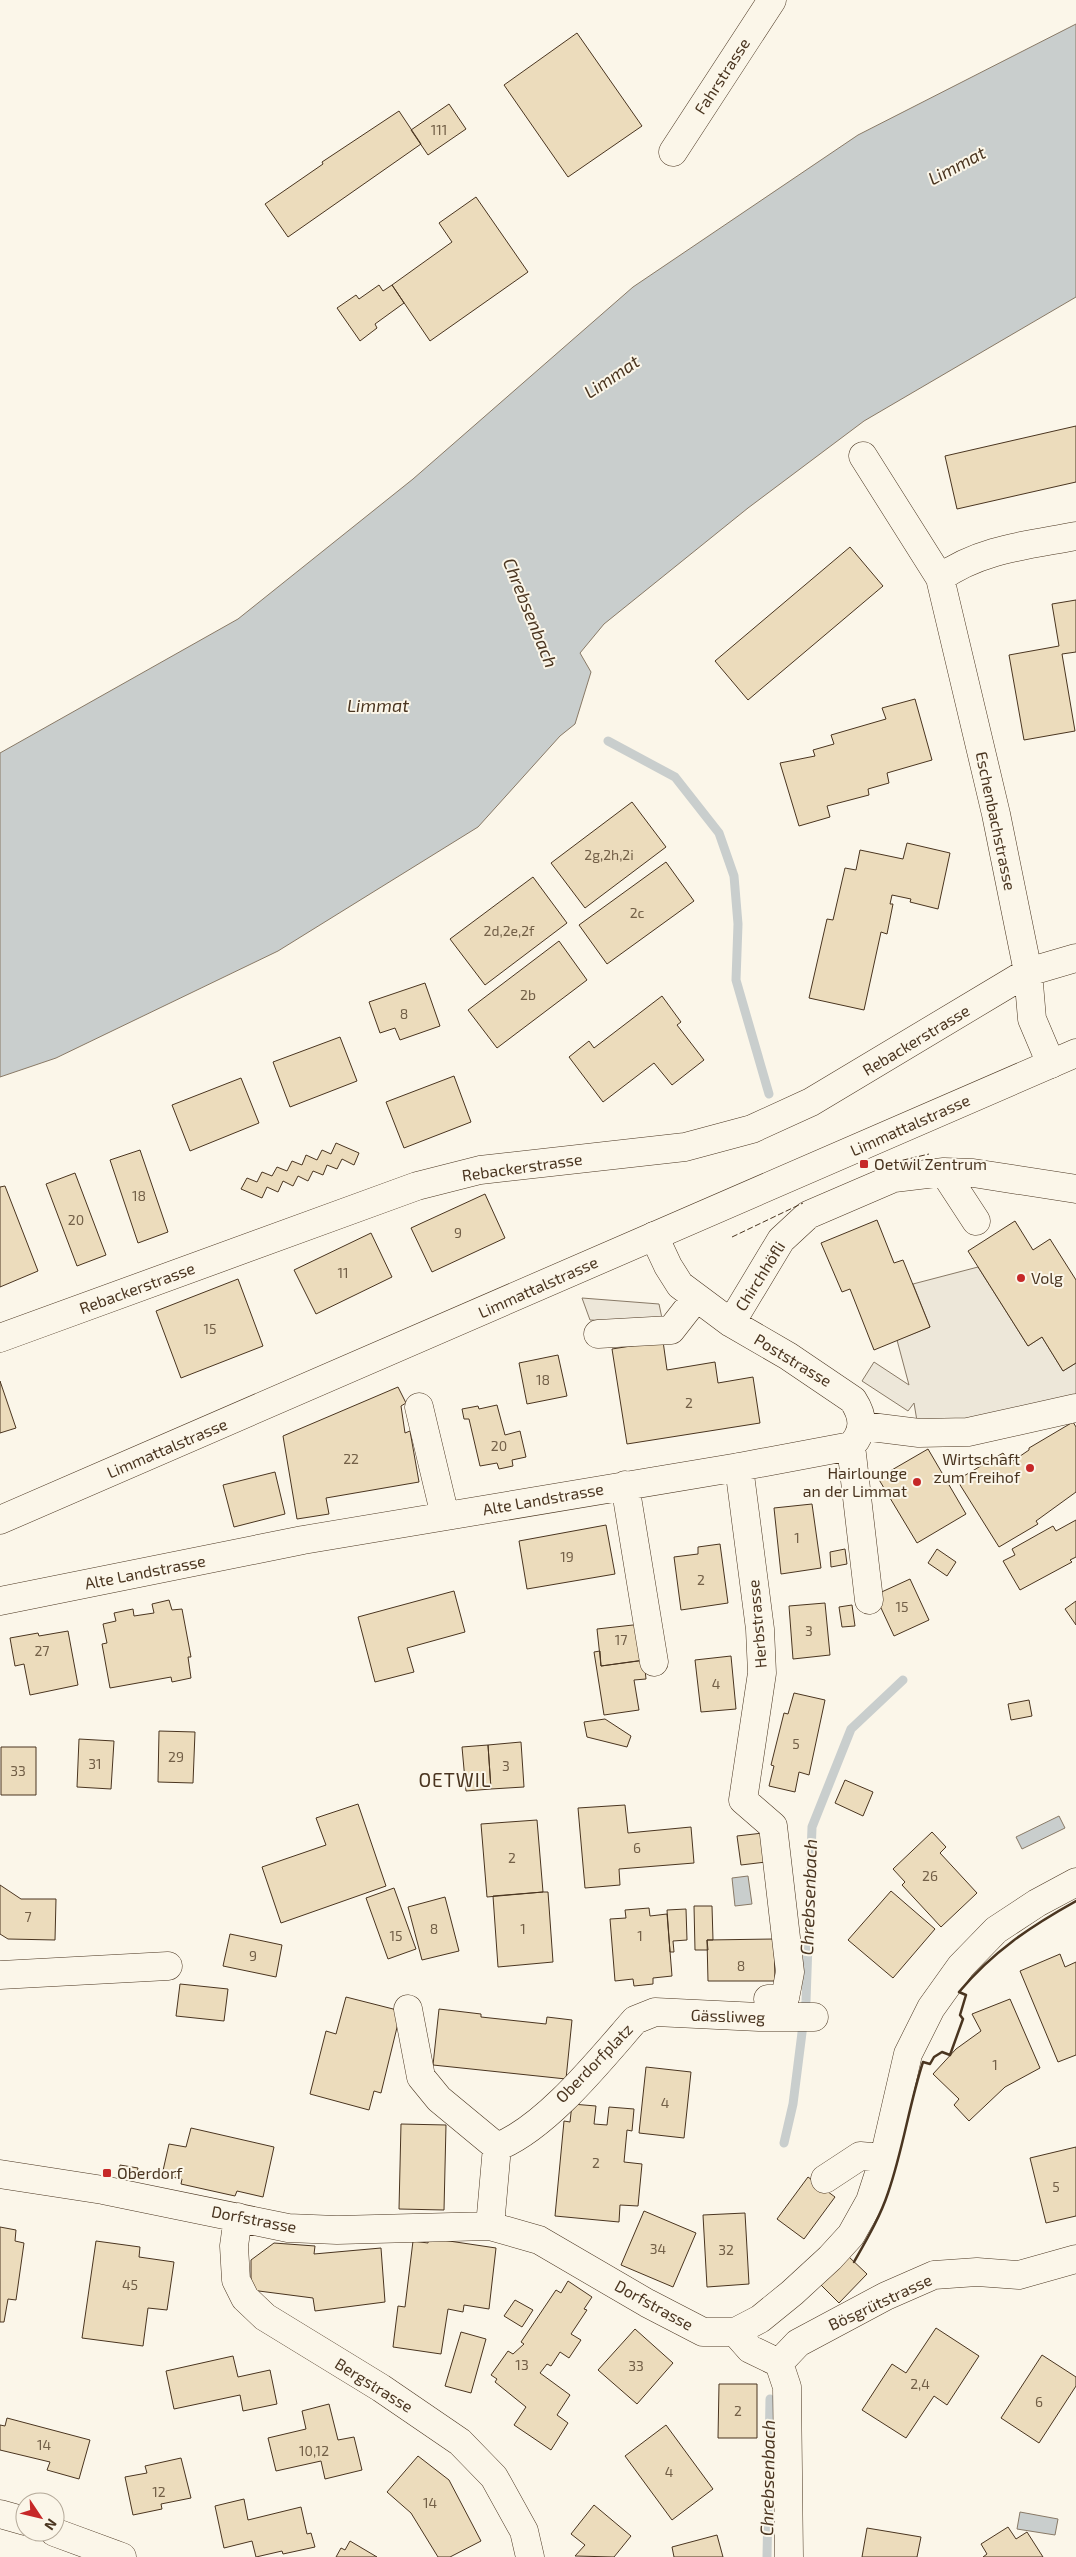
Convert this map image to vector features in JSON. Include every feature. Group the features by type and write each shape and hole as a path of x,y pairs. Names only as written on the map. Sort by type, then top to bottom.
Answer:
{"street":[{"name":"Fahrstrasse","path":"673,152 772,0"},
{"name":"Eschenbachstrasse","path":"863,456 940,578 996,814 1028,972 1032,1019 1051,1064"},
{"path":"940,578 958,564 989,553 1076,536"},
{"name":"Rebackerstrasse","path":"0,1338 417,1186 480,1170 685,1147 752,1129 811,1102 1028,972 1076,958"},
{"name":"Limmattalstrasse","path":"0,1520 1076,1053"},
{"path":"944,1172 976,1221"},
{"name":"Chirchhöfli","path":"731,1323 781,1240 808,1215 894,1178 944,1172 973,1173 1076,1189"},
{"name":"Poststrasse","path":"654,1236 668,1266 680,1285 731,1323 796,1361 853,1400 860,1411 857,1436 869,1600"},
{"path":"598,1334 671,1330 696,1298"},
{"path":"419,1407 445,1516"},
{"name":"Alte Landstrasse","path":"0,1601 304,1540 739,1467 857,1436 968,1432 1076,1408"},
{"name":"Herbstrasse","path":"739,1467 760,1629 762,1673 743,1800 773,1826 790,1972 785,1998 768,1999"},
{"path":"625,1485 654,1662"},
{"name":"Dorfstrasse","path":"0,2174 103,2190 288,2228 337,2230 490,2226 539,2240 647,2303 703,2332 735,2332 760,2319 792,2293 830,2258 851,2235 870,2201 884,2158 908,2054 931,2008 961,1966 996,1930 1037,1903 1076,1882"},
{"path":"0,1975 168,1966"},
{"path":"408,2009 421,2077 438,2099 497,2147 490,2226"},
{"name":"Gässliweg","path":"643,2016 657,2012 807,2017"},
{"name":"Oberdorfplatz","path":"497,2147 514,2140 576,2086 635,2020 643,2016"},
{"path":"825,2179 860,2156 884,2158"},
{"name":"Bergstrasse","path":"238,2217 234,2246 236,2280 245,2298 264,2316 381,2388 460,2442 494,2477 524,2531 530,2557"},
{"name":"Bösgrütstrasse","path":"779,2363 798,2342 886,2296 934,2276 977,2272 1020,2275 1076,2259"},
{"path":"735,2332 750,2349 779,2363 787,2387 789,2557"},
{"path":"0,2514 15,2518"},
{"path":"65,2536 122,2557"}],"shaded area":[{"path":"978,1267 1028,1346 1042,1337 1063,1371 1076,1363 1076,1408 919,1433 914,1403 908,1411 862,1381 874,1362 909,1385 897,1340 930,1327 913,1284"},
{"path":"582,1298 659,1304 663,1323 590,1320"}],"water":[{"name":"Limmat","path":"1076,24 1076,297 864,421 748,508 604,624 580,653 591,672 575,724 560,736 478,827 278,951 56,1058 0,1077 0,753 238,619 413,479 633,287 858,135"},
{"path":"1059,1816 1065,1828 1022,1849 1016,1837"},
{"path":"748,1876 752,1904 735,1906 732,1878"},
{"path":"1020,2512 1058,2519 1055,2535 1017,2529"}],"building":[{"path":"577,33 642,126 568,177 504,85"},
{"path":"449,104 466,129 428,155 411,130"},
{"path":"399,111 421,144 288,237 265,204 323,164 322,162"},
{"path":"476,197 528,272 430,341 392,285 452,242 439,223"},
{"path":"379,285 383,291 392,285 404,303 375,324 377,328 360,341 337,308 356,295 359,299"},
{"path":"1076,426 1076,482 957,509 945,456"},
{"path":"850,547 883,586 748,700 715,661"},
{"path":"1076,600 1076,652 1062,654 1075,731 1024,740 1009,655 1059,646 1052,604"},
{"path":"915,699 932,760 887,773 889,783 868,789 869,795 827,806 830,817 799,826 780,763 815,756 813,750 834,744 831,735 886,719 882,708"},
{"path":"632,802 666,847 585,908 551,863"},
{"path":"907,843 950,853 938,909 910,902 911,899 892,895 890,904 893,904 887,934 881,932 864,1010 809,998 827,919 833,920 845,868 856,870 860,850 903,859"},
{"path":"666,862 694,901 607,964 579,925"},
{"path":"533,877 567,923 485,985 450,939"},
{"path":"559,941 587,980 497,1048 468,1010"},
{"path":"425,983 440,1026 400,1040 395,1028 380,1033 369,1002"},
{"path":"662,996 681,1022 677,1025 704,1060 672,1085 654,1063 603,1102 569,1057 589,1041 594,1048"},
{"path":"340,1037 357,1081 290,1107 273,1062"},
{"path":"454,1076 471,1122 404,1148 386,1102"},
{"path":"241,1078 259,1123 190,1151 172,1105"},
{"path":"336,1143 359,1153 354,1165 342,1159 337,1169 327,1165 323,1175 313,1171 308,1181 298,1176 293,1186 283,1181 278,1192 267,1187 262,1198 241,1189 247,1178 257,1182 262,1172 272,1176 277,1167 287,1171 292,1161 302,1165 306,1155 317,1160 322,1150 331,1154"},
{"path":"140,1150 168,1232 138,1243 110,1160"},
{"path":"75,1173 106,1255 77,1266 46,1184"},
{"path":"5,1186 38,1271 0,1287 0,1187"},
{"path":"485,1194 505,1238 432,1272 411,1228"},
{"path":"877,1220 894,1263 903,1260 930,1327 874,1350 850,1289 842,1292 821,1243"},
{"path":"1015,1221 1033,1250 1050,1239 1076,1280 1076,1363 1063,1371 1042,1337 1028,1346 968,1251"},
{"path":"371,1233 392,1277 316,1314 294,1270"},
{"path":"238,1279 263,1346 181,1378 156,1311"},
{"path":"663,1341 667,1370 715,1362 718,1383 753,1377 760,1423 627,1444 612,1349"},
{"path":"558,1355 567,1396 527,1404 519,1363"},
{"path":"0,1381 16,1428 0,1433"},
{"path":"398,1387 406,1403 401,1406 405,1433 410,1431 419,1482 326,1498 329,1514 297,1519 283,1436"},
{"path":"497,1405 505,1435 520,1431 526,1457 512,1460 513,1466 499,1469 497,1463 480,1466 469,1419 464,1419 462,1409 478,1406 479,1409"},
{"path":"1073,1422 1076,1427 1076,1492 1036,1521 1038,1524 999,1547 957,1480 1003,1453 1010,1463 1029,1450 1029,1448"},
{"path":"928,1449 966,1514 917,1543 878,1478"},
{"path":"275,1472 285,1514 234,1527 223,1485"},
{"path":"812,1504 821,1568 781,1574 774,1508"},
{"path":"1076,1520 1076,1557 1070,1560 1072,1562 1020,1590 1003,1561 1015,1555 1012,1549 1053,1526 1056,1531"},
{"path":"606,1525 615,1574 527,1589 519,1541"},
{"path":"720,1544 728,1603 681,1610 674,1557 698,1554 698,1547"},
{"path":"845,1549 847,1564 831,1567 830,1552"},
{"path":"937,1549 956,1562 947,1576 928,1563"},
{"path":"910,1579 929,1620 894,1636 875,1595"},
{"path":"454,1591 465,1632 407,1648 414,1672 375,1682 358,1617"},
{"path":"169,1600 172,1610 182,1609 191,1657 188,1657 191,1678 172,1682 171,1677 110,1688 102,1644 107,1643 103,1624 116,1621 114,1613 133,1609 134,1616 154,1613 152,1604"},
{"path":"1076,1601 1076,1625 1065,1609"},
{"path":"825,1603 830,1655 793,1659 789,1606"},
{"path":"852,1605 855,1626 842,1627 839,1607"},
{"path":"642,1624 646,1660 601,1666 597,1629"},
{"path":"68,1631 78,1685 30,1695 24,1664 15,1666 10,1638 38,1633 39,1636"},
{"path":"600,1651 601,1666 644,1660 646,1679 634,1680 639,1710 604,1715 594,1652"},
{"path":"731,1656 736,1709 701,1712 695,1660"},
{"path":"794,1693 825,1700 809,1775 799,1772 795,1792 769,1786 774,1766 771,1765 784,1713 788,1714"},
{"path":"1029,1700 1032,1716 1011,1720 1008,1704"},
{"path":"605,1719 631,1736 627,1747 587,1737 584,1722"},
{"path":"159,1731 195,1732 193,1783 158,1782"},
{"path":"79,1739 114,1741 111,1789 77,1787"},
{"path":"521,1742 524,1787 491,1789 488,1745"},
{"path":"488,1745 491,1789 466,1791 462,1747"},
{"path":"1,1747 36,1747 36,1795 1,1795"},
{"path":"845,1780 873,1792 863,1816 835,1803"},
{"path":"358,1804 386,1886 281,1923 262,1867 326,1845 316,1818"},
{"path":"625,1805 628,1833 691,1827 694,1863 619,1869 620,1885 585,1888 578,1808"},
{"path":"537,1820 543,1892 487,1897 481,1824"},
{"path":"932,1832 946,1847 940,1853 977,1893 941,1927 902,1885 905,1882 893,1869"},
{"path":"763,1833 766,1862 741,1865 737,1836"},
{"path":"0,1885 21,1899 56,1899 55,1940 8,1939 0,1934"},
{"path":"394,1888 416,1949 388,1959 366,1898"},
{"path":"891,1891 935,1929 893,1978 848,1940"},
{"path":"548,1892 553,1962 498,1967 493,1896"},
{"path":"445,1897 459,1951 422,1960 408,1907"},
{"path":"694,1906 712,1906 713,1940 707,1940 708,1950 695,1950"},
{"path":"649,1908 650,1916 667,1914 672,1976 653,1978 653,1984 634,1986 633,1979 615,1981 610,1919 626,1918 625,1910"},
{"path":"686,1909 687,1940 673,1941 674,1952 670,1952 667,1910"},
{"path":"230,1934 282,1945 276,1977 223,1966"},
{"path":"774,1939 775,1981 708,1981 707,1940"},
{"path":"1060,1954 1065,1967 1076,1962 1076,2055 1058,2062 1020,1971"},
{"path":"180,1984 228,1989 224,2021 176,2016"},
{"path":"346,1997 401,2011 381,2093 374,2091 369,2110 310,2094 326,2031 336,2034"},
{"path":"1010,1999 1040,2068 1005,2087 969,2121 954,2105 959,2099 933,2074 956,2049 981,2031 972,2014"},
{"path":"439,2009 481,2014 481,2017 546,2024 547,2017 572,2020 566,2079 433,2065"},
{"path":"646,2067 691,2072 684,2138 639,2133"},
{"path":"572,2104 596,2106 594,2124 607,2125 609,2107 634,2109 632,2131 627,2130 624,2162 642,2164 638,2206 620,2205 619,2222 555,2216 564,2121 570,2122"},
{"path":"401,2124 446,2125 444,2210 399,2209"},
{"path":"191,2128 274,2147 263,2197 237,2191 235,2196 181,2184 182,2179 162,2175 169,2144 186,2147"},
{"path":"1076,2147 1076,2216 1046,2223 1030,2158"},
{"path":"120,2165 138,2168 137,2173 119,2170"},
{"path":"808,2177 835,2197 804,2239 777,2219"},
{"path":"644,2211 696,2233 673,2287 621,2265"},
{"path":"745,2213 749,2284 707,2287 703,2215"},
{"path":"0,2227 16,2230 15,2241 24,2243 16,2300 8,2299 4,2322 0,2322"},
{"path":"429,2238 496,2248 489,2309 464,2305 463,2312 448,2309 441,2354 393,2347 398,2306 405,2307 413,2241 428,2243"},
{"path":"96,2241 140,2247 139,2257 174,2262 167,2310 148,2308 143,2346 82,2338"},
{"path":"274,2243 315,2246 314,2254 381,2248 385,2302 315,2311 313,2298 251,2290 251,2260"},
{"path":"848,2256 867,2274 839,2303 821,2285"},
{"path":"568,2281 592,2297 584,2309 587,2310 571,2334 581,2340 569,2358 560,2352 551,2366 547,2364 540,2373 570,2395 557,2415 568,2423 551,2450 514,2425 526,2407 495,2382 497,2379 491,2375 508,2351 513,2354 524,2344 521,2342 556,2290 561,2293"},
{"path":"515,2300 533,2310 522,2327 504,2316"},
{"path":"936,2328 979,2356 947,2405 934,2396 906,2438 862,2410 892,2364 906,2373"},
{"path":"635,2329 673,2363 637,2404 598,2370"},
{"path":"461,2332 486,2339 471,2393 445,2386"},
{"path":"1042,2355 1076,2377 1076,2386 1039,2443 1001,2418"},
{"path":"233,2356 238,2377 270,2370 277,2404 243,2411 240,2395 174,2409 166,2371"},
{"path":"719,2384 757,2384 757,2438 718,2438"},
{"path":"329,2404 338,2440 354,2437 362,2470 325,2479 321,2461 276,2471 268,2438 306,2429 302,2411"},
{"path":"7,2418 90,2440 79,2479 47,2470 50,2462 0,2450 0,2425 5,2426"},
{"path":"666,2425 713,2489 672,2520 625,2456"},
{"path":"418,2456 449,2480 481,2541 450,2557 438,2557 411,2513 387,2492"},
{"path":"181,2458 191,2498 161,2504 162,2509 133,2515 125,2477 147,2473 145,2466"},
{"path":"244,2499 248,2520 301,2507 307,2534 311,2533 315,2547 283,2554 282,2551 256,2557 252,2541 224,2548 215,2506"},
{"path":"594,2505 631,2536 614,2557 575,2556 585,2545 571,2534"},
{"path":"1008,2527 1016,2539 1027,2532 1043,2557 983,2557 987,2554 981,2544"},
{"path":"867,2528 921,2537 917,2557 862,2557"},
{"path":"717,2535 723,2557 674,2557 672,2547"},
{"path":"350,2541 377,2557 336,2557 341,2548 345,2550"}],"waterway":[{"name":"Chrebsenbach","path":"608,741 675,777 719,833 734,876 738,924 736,980 769,1094"},
{"name":"Chrebsenbach","path":"784,2143 793,2104 806,2001 812,1827 851,1729 903,1680"},
{"name":"Chrebsenbach","path":"767,2557 770,2399"}],"fence":[{"path":"879,1170 895,1162 929,1154"},
{"path":"732,1237 803,1203"}],"wall":[{"path":"854,2262 885,2202 898,2160 923,2062 930,2064 934,2057 942,2052 950,2055 963,2019 960,2015 966,1995 959,1992 985,1964 1013,1941 1043,1920 1076,1901"}],"place":[{"name":"Oetwil Zentrum","path":"864,1164"},
{"name":"Volg","path":"1021,1278"},
{"name":"Wirtschaft zum Freihof","path":"1030,1468"},
{"name":"Hairlounge an der Limmat","path":"917,1482"},
{"name":"Oberdorf","path":"107,2173"}],"district":[{"name":"OETWIL","path":"455,1780"}]}
